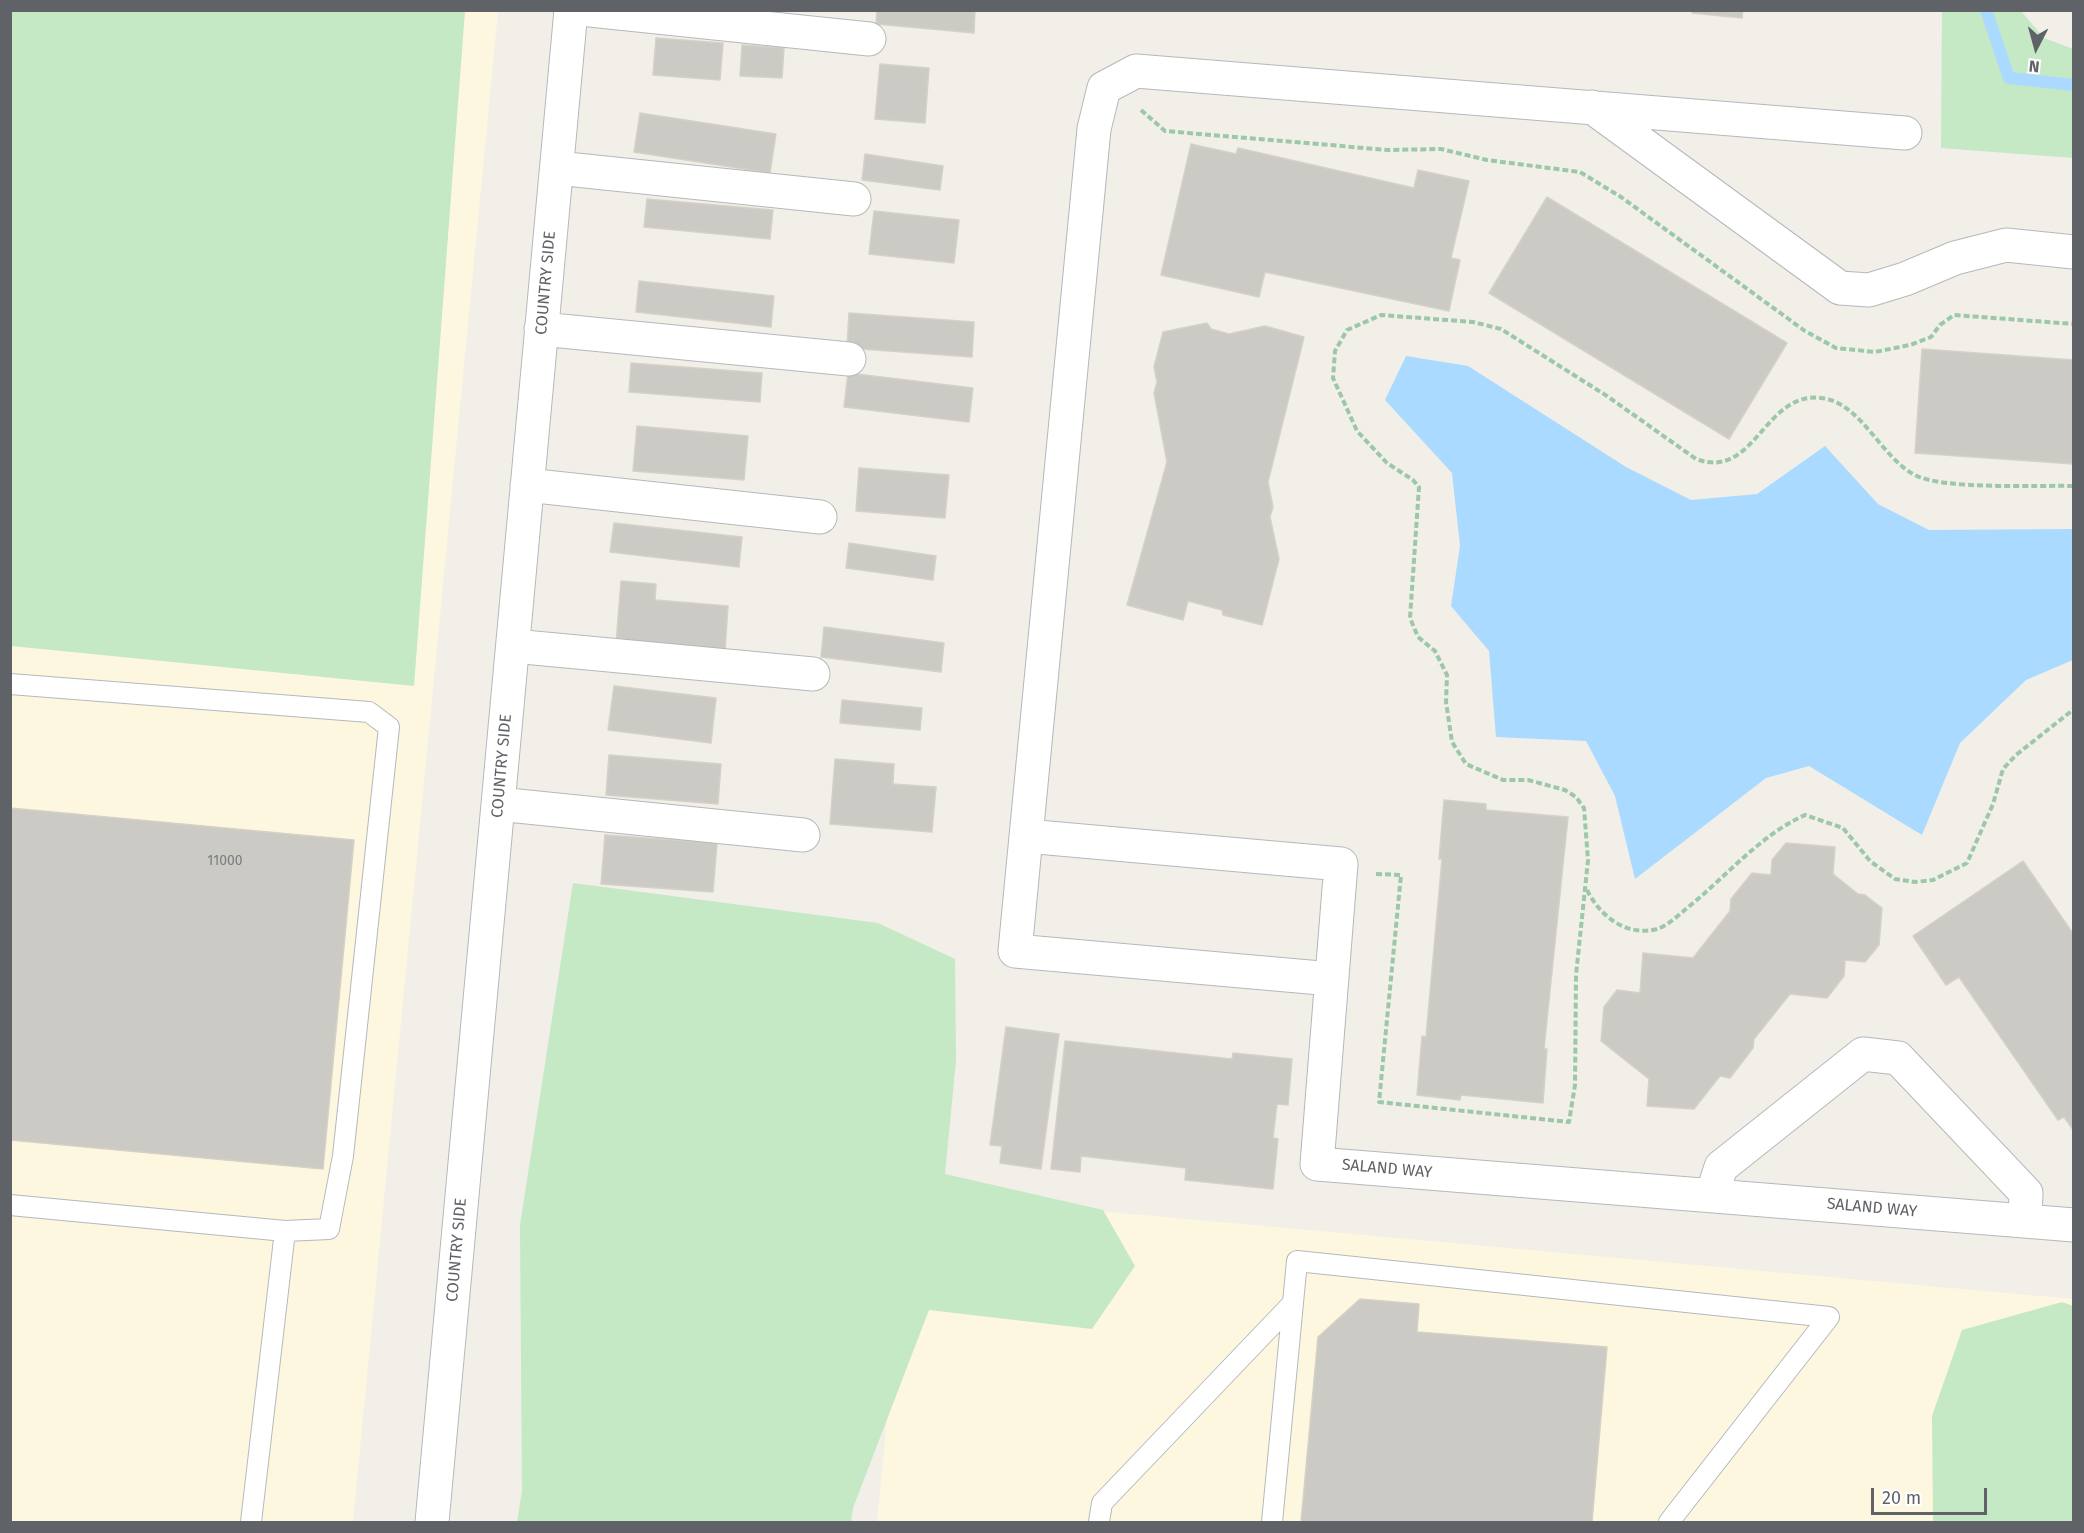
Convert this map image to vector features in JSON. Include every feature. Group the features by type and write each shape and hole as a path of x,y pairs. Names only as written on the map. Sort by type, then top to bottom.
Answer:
{"street":[{"name":"COUNTRY SIDE","path":"432,1522 571,10"},
{"path":"590,10 869,39"},
{"path":"1332,979 1015,951 1094,129 1104,88 1137,71 1905,133"},
{"path":"1592,108 1840,288 1869,290 1905,279 1955,258 2006,245 2073,252"},
{"path":"557,168 854,199"},
{"path":"542,329 849,359"},
{"path":"527,485 820,517"},
{"path":"513,646 813,674"},
{"path":"498,804 803,835"},
{"path":"1026,836 1341,864 1340,873"},
{"name":"SALAND WAY","path":"1340,873 1317,1164 2073,1225"},
{"path":"1712,1196 1721,1167 1863,1054 1898,1058 2026,1193 2025,1221"}],"lane":[{"path":"10,684 369,712 389,727 343,1156 329,1229 285,1232 10,1204"},
{"path":"251,1522 285,1232"},
{"path":"1272,1522 1297,1261 1829,1317 1669,1522"},
{"path":"1099,1522 1102,1503 1292,1304"}],"path":[{"path":"1112,84 1165,131 1388,150 1441,149 1487,160 1580,172 1622,197 1805,331 1836,348 1875,352 1910,345 1931,337 1940,325 1954,315 2073,324"},
{"path":"1340,873 1401,874 1379,1102 1569,1122 1575,1085 1576,975 1580,921 1587,890 1588,860 1584,808 1576,797 1565,790 1528,780 1503,780 1466,764 1452,742 1446,702 1447,675 1435,651 1418,637 1410,618 1419,487 1413,480 1387,463 1357,431 1333,378 1335,351 1347,330 1381,315 1473,322 1501,329 1607,396 1696,459 1710,465 1726,462 1740,455 1788,405 1802,399 1821,398 1838,403 1861,422 1901,465 1923,479 1985,484 2073,486"},
{"path":"1587,890 1596,909 1614,923 1636,930 1658,929 1713,887 1781,825 1805,815 1843,828 1870,861 1895,879 1915,882 1933,880 1967,863 1978,842 2003,769 2016,754 2073,709"}],"shaded area":[{"path":"10,11 498,11 353,1522 11,1522"},
{"path":"909,1194 2073,1299 2073,1522 877,1522"}],"green space":[{"path":"10,11 465,11 414,686 11,646"},
{"path":"1942,11 2021,11 2044,38 2073,49 2073,158 1941,148"},
{"path":"573,883 878,923 955,959 956,1060 945,1174 1103,1210 1135,1266 1092,1329 929,1310 853,1508 851,1522 517,1522 522,1491 520,1225"},
{"path":"2062,1302 2073,1306 2073,1522 1933,1522 1932,1416 1962,1330"}],"water":[{"path":"1406,356 1468,366 1626,467 1691,500 1757,494 1825,446 1878,504 1929,530 2073,529 2073,660 2026,680 1960,743 1922,835 1809,766 1766,778 1635,879 1615,796 1586,741 1496,737 1489,651 1451,606 1460,546 1452,473 1385,400"}],"building":[{"path":"877,10 975,10 974,33 876,24"},
{"path":"1693,10 1743,10 1742,18 1692,13"},
{"path":"656,38 723,43 720,80 653,75"},
{"path":"742,45 784,48 782,78 740,76"},
{"path":"880,64 929,68 925,123 875,119"},
{"path":"640,113 776,134 770,173 634,152"},
{"path":"1191,144 1236,154 1238,148 1414,188 1418,170 1469,181 1451,258 1460,260 1449,311 1265,272 1259,297 1161,275"},
{"path":"865,154 943,166 940,190 862,180"},
{"path":"1547,197 1787,343 1729,439 1489,293"},
{"path":"647,199 773,210 770,239 644,227"},
{"path":"874,211 959,220 954,263 869,254"},
{"path":"639,281 774,296 771,327 636,312"},
{"path":"849,313 974,322 972,357 847,348"},
{"path":"1207,323 1211,329 1229,334 1265,326 1304,337 1268,482 1273,507 1270,517 1279,559 1262,625 1223,615 1222,610 1188,601 1183,620 1127,605 1167,462 1154,393 1157,382 1154,367 1163,332"},
{"path":"1922,349 2074,360 2074,464 1915,453"},
{"path":"631,363 762,373 760,402 629,392"},
{"path":"848,373 973,388 969,422 844,407"},
{"path":"637,426 748,436 744,480 633,471"},
{"path":"859,468 949,475 945,518 856,511"},
{"path":"614,523 742,537 739,567 610,552"},
{"path":"849,543 936,556 933,580 846,568"},
{"path":"621,581 656,584 655,600 728,606 725,651 616,644"},
{"path":"824,627 944,643 941,672 821,657"},
{"path":"614,686 716,698 711,743 608,730"},
{"path":"842,700 922,708 920,730 840,723"},
{"path":"609,755 721,764 718,804 606,795"},
{"path":"835,759 894,764 893,784 936,787 932,832 830,824"},
{"path":"1444,800 1486,804 1486,810 1568,817 1544,1049 1547,1049 1543,1103 1461,1095 1460,1100 1417,1095 1422,1036 1426,1037 1442,859 1439,859"},
{"path":"10,808 354,840 323,1169 10,1140"},
{"path":"605,835 717,843 713,892 601,884"},
{"path":"1786,843 1835,847 1833,874 1858,894 1865,895 1882,908 1879,945 1865,962 1845,960 1844,976 1827,998 1790,994 1754,1039 1753,1048 1730,1078 1720,1076 1694,1109 1647,1106 1649,1079 1601,1041 1604,1007 1617,990 1640,993 1643,953 1693,958 1730,911 1731,899 1752,873 1771,875 1772,860"},
{"path":"2023,861 2074,935 2074,1131 2064,1117 2058,1120 1959,977 1946,985 1913,936"},
{"path":"1006,1027 1059,1034 1041,1169 1000,1163 1002,1146 990,1145"},
{"path":"1065,1041 1232,1059 1233,1053 1292,1059 1288,1105 1277,1104 1273,1138 1278,1139 1273,1189 1185,1180 1186,1168 1081,1156 1080,1172 1051,1169"},
{"path":"1360,1299 1419,1304 1417,1332 1607,1347 1592,1522 1301,1522 1318,1337"}],"waterway":[{"path":"1986,10 2009,78 2074,85"}]}
